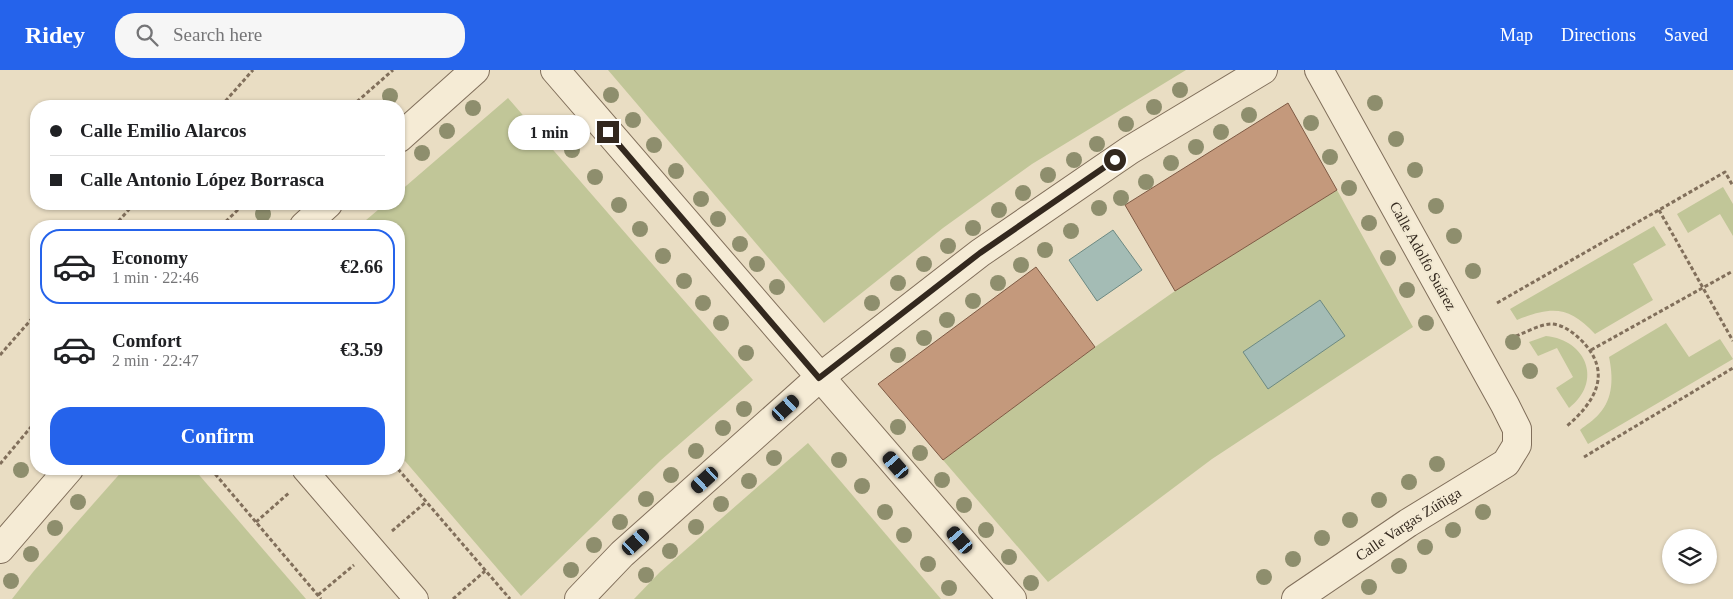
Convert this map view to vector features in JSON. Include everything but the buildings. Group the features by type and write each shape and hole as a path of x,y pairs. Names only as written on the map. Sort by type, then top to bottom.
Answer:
{"street":[{"path":"405,133 475,70"},
{"path":"555,70 819,378 1012,599"},
{"path":"578,599 622,554 819,378 980,253 1130,150 1263,70"},
{"name":"Calle Adolfo Suárez","path":"1319,70 1506,405 1517,429 1517,446"},
{"path":"311,220 321,210"},
{"name":"Calle Vargas Zúñiga","path":"1296,599 1408,523 1506,463 1517,446"},
{"path":"0,549 64,475"},
{"path":"310,475 416,599"}],"path":[{"path":"226,100 253,70"},
{"path":"359,100 393,70"},
{"path":"1497,303 1725,172 1733,186"},
{"path":"119,220 129,210"},
{"path":"228,220 238,210"},
{"path":"1659,210 1733,341"},
{"path":"1591,350 1733,270"},
{"path":"0,355 30,321"},
{"path":"1516,336 1537,327 1551,324 1564,327 1580,338 1591,350 1599,373 1596,390 1583,412 1566,426"},
{"path":"1584,457 1733,368"},
{"path":"0,464 30,428"},
{"path":"216,475 321,599"},
{"path":"256,522 304,475"},
{"path":"403,475 510,599"},
{"path":"453,599 485,571"}],"green space":[{"path":"608,70 1186,70 1032,164 943,228 824,323"},
{"path":"508,98 753,380 660,461 521,596 405,461 405,220 366,220 378,210 405,210 405,187"},
{"path":"1723,187 1733,204 1733,236 1720,214 1688,233 1677,214"},
{"path":"1337,190 1413,327 1212,459 1048,582 943,460 1095,347 1175,291"},
{"path":"1654,226 1666,245 1633,264 1653,300 1595,334 1577,318 1559,311 1540,312 1517,320 1510,309"},
{"path":"1666,323 1689,357 1720,339 1733,359 1588,444 1580,430 1604,408 1610,394 1612,379 1609,357"},
{"path":"1546,336 1560,339 1572,345 1586,364 1586,386 1579,398 1569,408 1556,388 1573,377 1557,348 1538,356 1529,342"},
{"path":"808,443 941,599 634,599 660,572"},
{"path":"119,475 199,475 306,599 12,599 33,572"}],"water":[{"path":"1113,230 1142,270 1097,301 1069,260"},
{"path":"1320,300 1345,336 1268,389 1243,352"}],"route":[{"path":"608,132 819,378 980,253 1115,160"}]}
